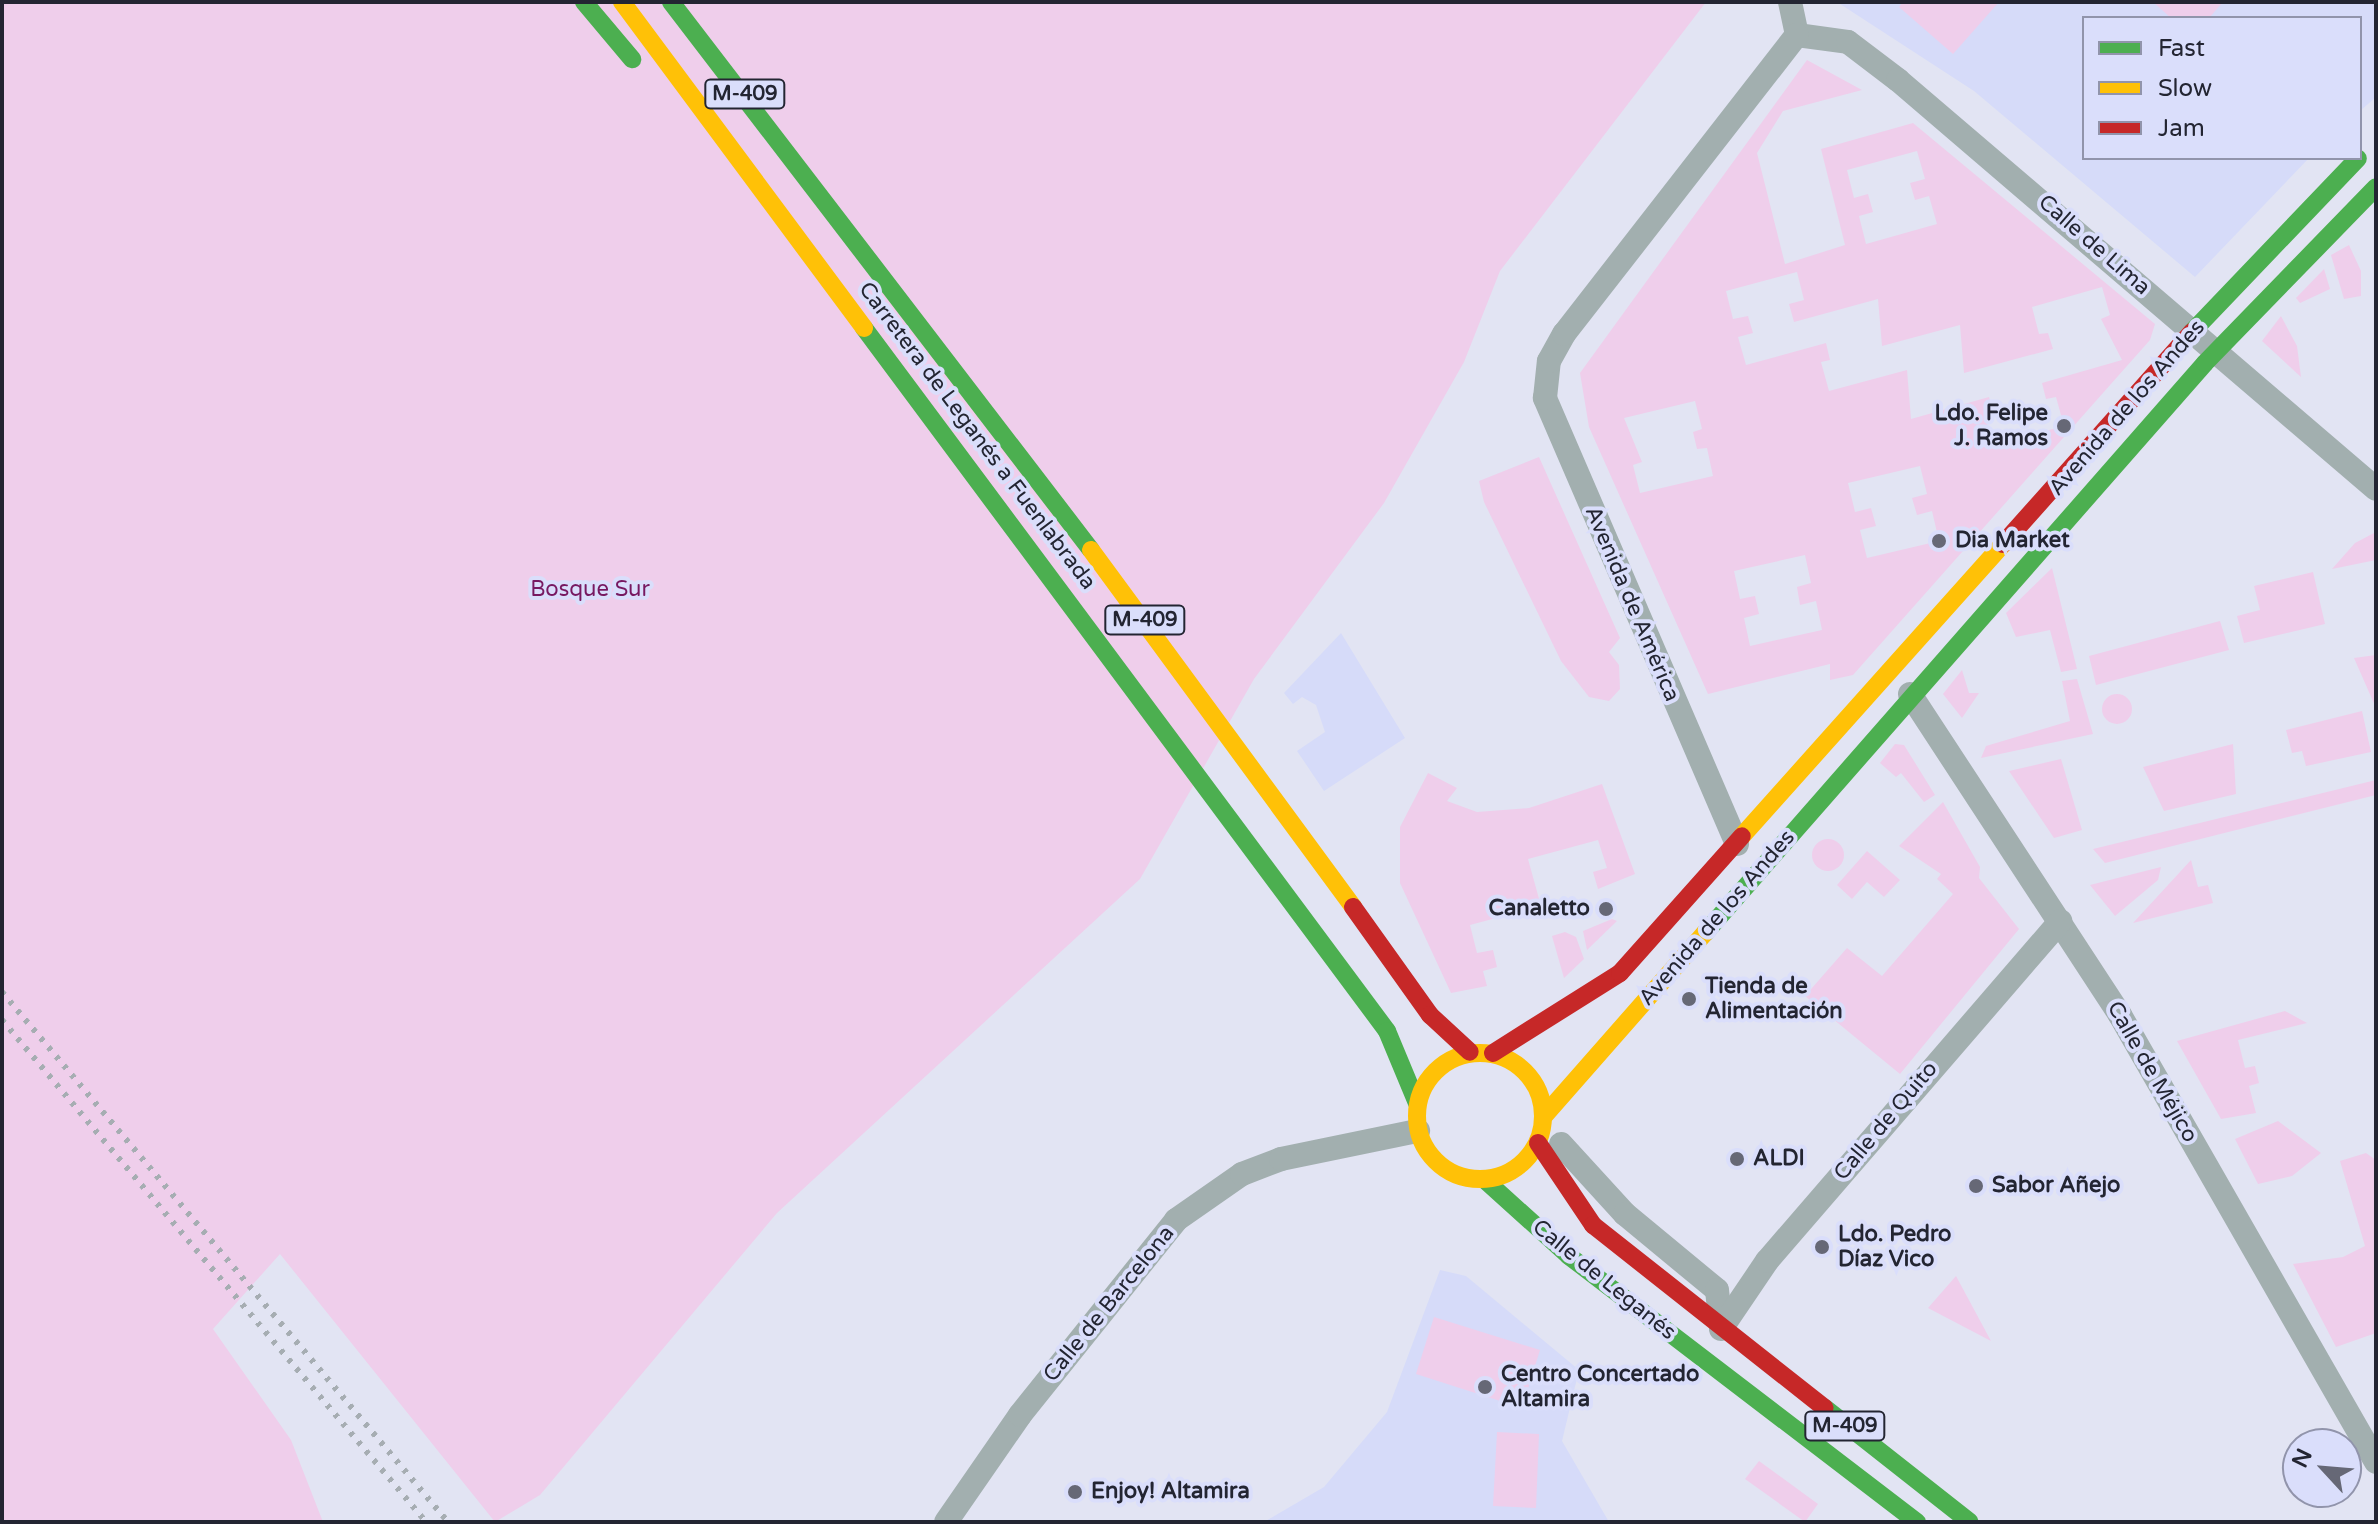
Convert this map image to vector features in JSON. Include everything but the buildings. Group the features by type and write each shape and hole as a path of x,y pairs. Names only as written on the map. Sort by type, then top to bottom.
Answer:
{"main road":[{"path":"584,2 643,73"},
{"name":"Carretera de Leganés a Fuenlabrada","path":"622,2 1387,1031 1417,1103"},
{"name":"M-409","path":"671,2 818,187"},
{"name":"M-409","path":"719,28 818,187"},
{"name":"M-409","path":"673,108 1021,535"},
{"name":"Avenida de los Andes","path":"1493,1053 1593,996 1737,844 2192,332 2356,160"},
{"name":"Carretera de Leganés a Fuenlabrada","path":"818,187 1178,663 1430,1015 1470,1052"},
{"name":"Avenida de los Andes","path":"1542,1127 1915,689 2217,352 2376,187"},
{"path":"1417,1103 1437,1070 1470,1052 1493,1053 1530,1075 1542,1127 1514,1169 1485,1180"},
{"name":"M-409","path":"1417,1103 1418,1131 1442,1168 1485,1180"},
{"name":"Calle de Leganés","path":"1485,1180 1569,1256 1917,1522"},
{"name":"M-409","path":"1721,1329 1970,1522"}],"street":[{"path":"1790,2 1797,35"},
{"name":"Calle de Lima","path":"1797,35 1848,42 1924,100 2376,489"},
{"name":"Avenida de América","path":"1737,844 1545,398 1549,361 1591,298 1797,35"},
{"path":"1901,661 1915,689"},
{"name":"Calle de Méjico","path":"1915,689 2060,921 2376,1462"},
{"name":"Calle de Quito","path":"1721,1329 1767,1261 2060,921"},
{"path":"1542,1127 1625,1214 1717,1290 1721,1329"},
{"name":"Calle de Barcelona","path":"946,1522 1020,1415 1176,1220 1242,1174 1281,1159 1418,1131"}],"shaded area":[{"path":"1837,2 2376,2 2376,97 2362,109 2362,16 2082,16 2082,160 2307,160 2195,277 1974,91"},
{"path":"1341,633 1405,738 1324,791 1297,751 1325,732 1316,705 1302,697 1293,704 1284,693"},
{"name":"Centro Concertado Altamira","path":"1440,1270 1466,1276 1579,1370 1562,1441 1609,1522 1264,1522 1324,1487 1387,1412"}],"green space":[{"name":"Bosque Sur","path":"2,2 1706,2 1500,271 1464,362 1384,503 1254,679 1140,879 777,1213 540,1495 495,1522 280,1254 213,1329 291,1440 323,1522 2,1522"},
{"path":"1903,2 1999,2 1953,54 1899,7"},
{"path":"2153,2 2223,2 2211,16 2169,16"},
{"path":"1807,60 1862,90 1783,111 1757,153 1785,264 1845,245 1821,149 1913,123 2155,324 2150,340 1853,675 1830,680 1830,664 1708,694 1589,427 1580,373","holes":["1917,151 1925,179 1910,183 1915,200 1929,196 1937,224 1866,244 1859,216 1873,212 1868,194 1854,198 1847,170","1797,272 1804,300 1789,304 1794,322 1878,299 1882,346 1960,325 1964,373 2053,349 2048,333 2039,334 2032,307 2102,287 2110,315 2101,319 2122,360 2042,383 2046,399 2056,397 2064,426 1993,445 1985,416 1994,413 1989,397 1911,419 1907,370 1829,391 1821,362 1830,360 1826,343 1746,365 1738,337 1753,333 1748,316 1733,319 1726,291","1695,401 1702,429 1693,432 1697,449 1707,448 1713,476 1640,493 1633,465 1642,462 1624,418","1920,466 1927,494 1912,498 1917,515 1932,511 1939,541 1867,558 1860,530 1876,526 1871,508 1855,512 1848,483","1805,555 1811,583 1797,587 1800,605 1816,601 1822,630 1750,646 1744,618 1759,614 1755,596 1740,599 1734,571"]},
{"path":"2349,245 2361,271 2361,296 2344,299 2331,255"},
{"path":"2324,269 2330,289 2300,303 2296,298"},
{"path":"2281,316 2297,346 2301,377 2262,341"},
{"path":"1539,457 1620,638 1609,652 1619,665 1620,689 1609,701 1589,697 1561,661 1484,502 1479,481"},
{"path":"2376,532 2376,560 2332,569 2355,543"},
{"path":"2052,568 2077,669 2061,672 2050,630 2016,637 2006,613"},
{"path":"2313,572 2325,624 2244,643 2237,616 2260,610 2254,586"},
{"path":"2220,621 2229,650 2096,685 2089,656"},
{"path":"2376,655 2376,708 2354,658"},
{"path":"1962,670 1969,693 1979,693 1962,718 1943,694"},
{"path":"2077,679 2093,734 1981,758 1986,746 2070,721 2062,681"},
{"path":"2117,694 2128,698 2132,709 2128,720 2117,724 2106,720 2102,709 2106,698"},
{"path":"2362,711 2371,752 2306,766 2302,751 2292,753 2286,730"},
{"path":"1895,744 1904,745 1935,795 1924,802 1901,773 1896,777 1880,763"},
{"path":"2233,744 2236,794 2164,811 2143,767"},
{"path":"2061,759 2082,830 2054,838 2009,771"},
{"path":"1428,773 1457,788 1447,801 1477,812 1529,808 1602,784 1635,874 1598,889 1593,872 1607,868 1598,840 1528,859 1541,906 1470,925 1477,953 1493,950 1497,967 1483,971 1487,986 1451,993 1400,883 1400,827"},
{"path":"2376,780 2376,795 2105,863 2093,849"},
{"path":"1943,802 1980,867 1979,878 2019,929 1900,1074 1805,996 1847,948 1882,976 1953,894 1937,879 1941,874 1899,846"},
{"path":"1828,839 1839,844 1844,855 1839,866 1828,871 1817,866 1812,855 1817,844"},
{"path":"1867,851 1900,880 1884,897 1867,882 1852,899 1837,885"},
{"path":"2191,860 2198,887 2208,885 2213,903 2133,923"},
{"path":"2161,867 2158,880 2115,916 2090,885"},
{"path":"1612,919 1617,921 1587,950 1583,931"},
{"path":"1565,932 1576,937 1584,959 1564,978 1552,936"},
{"path":"2285,1011 2307,1023 2238,1040 2245,1068 2255,1066 2259,1083 2249,1086 2256,1113 2221,1119 2177,1041"},
{"path":"2278,1121 2321,1153 2292,1176 2258,1184 2235,1139"},
{"path":"2366,1153 2376,1160 2376,1333 2336,1347 2293,1264 2343,1257 2365,1246 2340,1161"},
{"path":"1956,1276 1991,1341 1928,1308"},
{"path":"1434,1317 1540,1350 1522,1408 1416,1374"},
{"path":"1497,1432 1539,1434 1536,1508 1493,1506"},
{"path":"1759,1461 1818,1504 1805,1522 1745,1479"}],"railway":[{"path":"2,992 448,1522"},
{"path":"2,1020 426,1522"}],"traffic: fast":[{"path":"584,2 632,59"},
{"path":"671,2 1091,550"},
{"path":"2192,332 2356,160"},
{"path":"1705,933 2205,363 2376,187"},
{"path":"864,328 1387,1031 1417,1103"},
{"path":"1485,1180 1569,1256 1917,1522"},
{"path":"1825,1408 1970,1522"}],"traffic: slow":[{"path":"622,2 864,328"},
{"path":"1742,836 2003,544"},
{"path":"1091,550 1353,907"},
{"path":"1544,1116 1705,933"},
{"path":"1480,1053 1504,1057 1525,1071 1539,1092 1543,1116 1539,1140 1525,1161 1504,1175 1480,1179 1456,1175 1435,1161 1421,1140 1417,1116 1421,1092 1435,1071 1456,1057 1480,1053"}],"traffic: jam":[{"path":"2003,544 2192,332"},
{"path":"1493,1053 1620,973 1742,836"},
{"path":"1353,907 1430,1015 1470,1052"},
{"path":"1538,1143 1593,1225 1825,1408"}],"place":[{"name":"Ldo. Felipe J. Ramos","path":"2064,426"},
{"name":"Dia Market","path":"1939,541"},
{"name":"Canaletto","path":"1606,909"},
{"name":"Tienda de Alimentación","path":"1689,999"},
{"name":"ALDI","path":"1737,1159"},
{"name":"Sabor Añejo","path":"1976,1186"},
{"name":"Ldo. Pedro Díaz Vico","path":"1822,1247"},
{"name":"Centro Concertado Altamira","path":"1485,1387"},
{"name":"Enjoy! Altamira","path":"1075,1492"}]}
